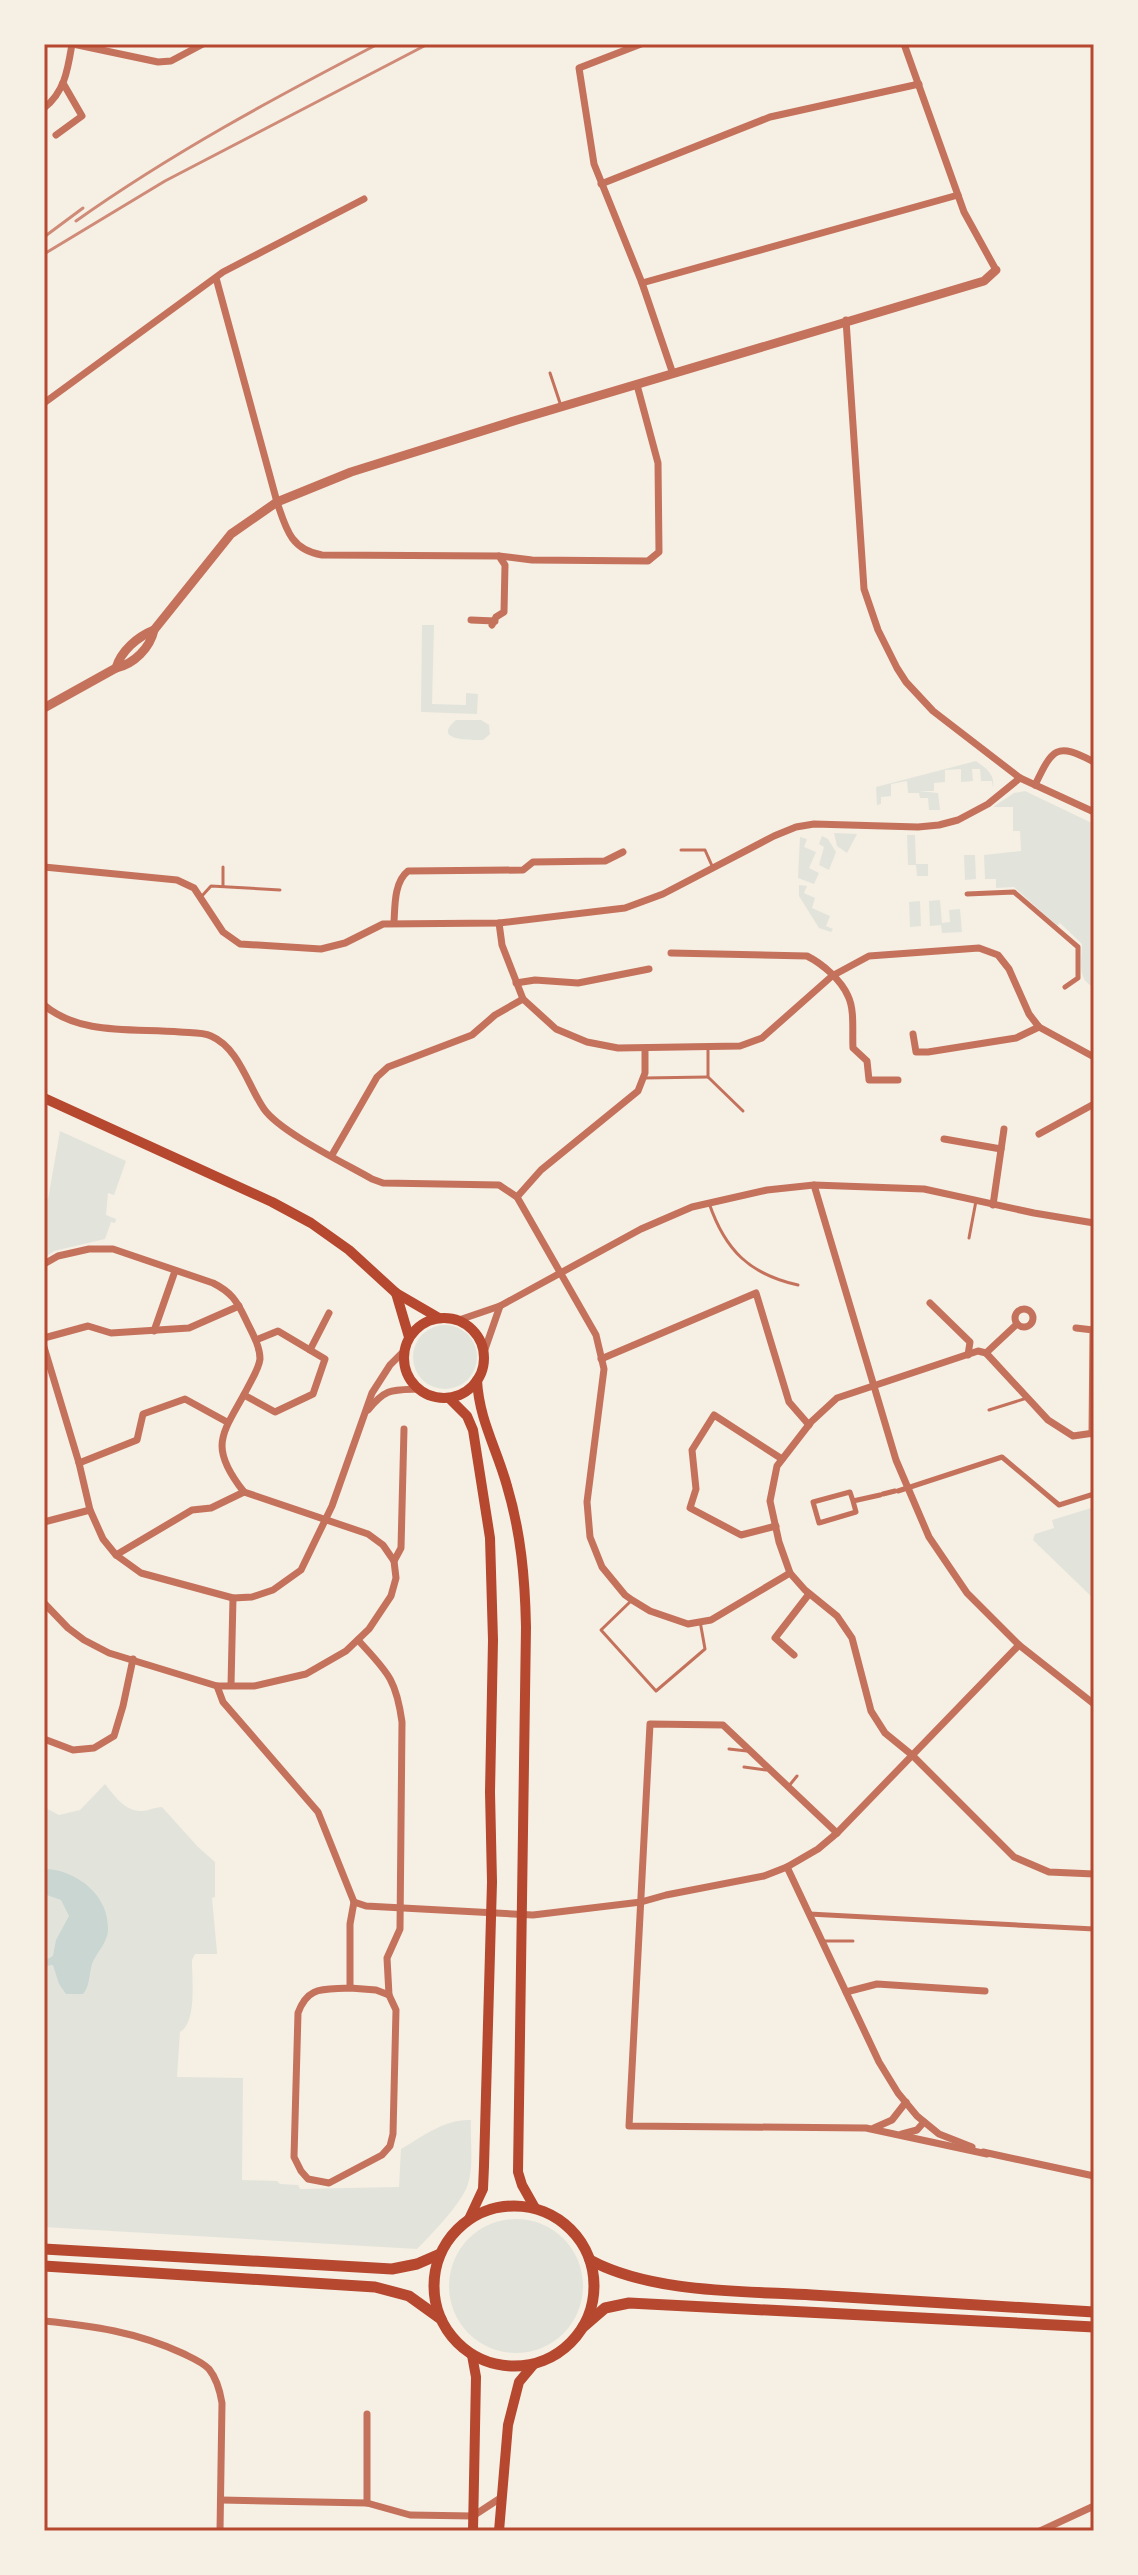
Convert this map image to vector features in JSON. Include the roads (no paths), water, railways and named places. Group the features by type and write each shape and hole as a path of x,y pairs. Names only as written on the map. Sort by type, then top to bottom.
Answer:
{"main road":[{"path":"44,1098 272,1202 311,1223 349,1250 396,1293 439,1318"},
{"path":"396,1293 409,1337"},
{"path":"439,1318 459,1320 479,1338 484,1362 470,1389 449,1398 438,1398 419,1389 406,1372 404,1351 409,1337 427,1321 439,1318"},
{"path":"477,1380 482,1420 519,1528 525,1582 518,2172 535,2208"},
{"path":"449,1398 467,1416 473,1430 490,1538 493,1640 491,1912 483,2189 469,2219"},
{"path":"583,2327 592,2306 595,2283 590,2260 578,2237 559,2219 535,2208 512,2205 490,2209 469,2219 452,2234 440,2254 434,2275 435,2298 441,2319 454,2339 472,2355 513,2367 534,2364 562,2350 605,2308 629,2303 1094,2327"},
{"path":"44,2249 392,2269 417,2264 440,2254"},
{"path":"590,2260 632,2278 713,2289 1094,2312"},
{"path":"44,2266 375,2287 409,2296 441,2319"},
{"path":"472,2355 476,2377 473,2531"},
{"path":"499,2531 508,2425 519,2382 534,2364"}],"street":[{"path":"44,108 56,97 63,83 73,44 158,62 171,61 203,44"},
{"path":"641,44 579,68 594,164 642,283 673,374"},
{"path":"44,708 116,668 119,658 141,635 154,630 231,534 277,502 351,472 846,320 984,281 996,270 964,212 904,44"},
{"path":"56,135 82,116 63,83"},
{"path":"601,184 770,117 919,84"},
{"path":"642,283 958,195"},
{"path":"44,403 216,278 364,199"},
{"path":"216,278 277,502 291,537 300,548 311,553 648,561 659,552 658,463 637,385"},
{"path":"846,320 864,589 878,630 906,682 933,711 1020,778 1094,812"},
{"path":"471,620 493,623 504,612 505,565 499,556"},
{"path":"1035,785 1046,762 1061,750 1072,750 1094,762"},
{"path":"44,867 177,880 194,888 223,932 240,944 321,949 345,943 383,924 394,922 499,923 625,908 663,894 796,827 814,824 939,825 958,820 988,804 1020,778"},
{"path":"394,922 399,885 403,874 408,871 523,870 533,862 605,861 623,852"},
{"path":"967,894 1014,892 1078,947 1078,978 1065,987"},
{"path":"499,923 502,945 523,999 556,1029 587,1042 645,1049 740,1046 762,1038 832,976 869,956 979,948 998,955 1009,969 1029,1014 1039,1027 1094,1057"},
{"path":"671,953 807,956 818,962 849,998 853,1048 867,1061 869,1080 898,1080"},
{"path":"516,983 535,980 578,983 649,969"},
{"path":"332,1155 377,1077 388,1067 472,1035 495,1015 523,999"},
{"path":"44,1005 60,1017 80,1024 208,1035 223,1043 233,1055 266,1112 280,1126 372,1179 383,1183 499,1185 517,1197 596,1335 604,1369 587,1502 590,1537 602,1567 632,1600 650,1611 688,1624 711,1620 790,1573"},
{"path":"913,1034 916,1052 1016,1038 1039,1027"},
{"path":"517,1197 541,1170 638,1091 643,1078 645,1049"},
{"path":"1039,1134 1094,1104"},
{"path":"993,1205 1004,1129"},
{"path":"944,1139 1001,1149"},
{"path":"459,1320 500,1306 641,1229 692,1207 767,1190 814,1185 924,1189 1094,1223"},
{"path":"814,1185 896,1460 929,1537 962,1585 1019,1645 1094,1704"},
{"path":"44,1264 58,1256 89,1249 113,1249 226,1290 239,1306 256,1340 260,1359 244,1395 227,1422 221,1446 234,1479 244,1492 368,1534 383,1545 394,1561 396,1578 391,1596 369,1629 346,1651 306,1674 254,1686 217,1686 109,1653 68,1628 44,1603"},
{"path":"154,1331 175,1271"},
{"path":"601,1359 756,1293 789,1402 809,1425"},
{"path":"930,1303 970,1342 968,1355"},
{"path":"44,1338 88,1326 111,1333 189,1328 239,1306"},
{"path":"484,1352 500,1306"},
{"path":"310,1350 329,1313"},
{"path":"986,1353 1017,1324"},
{"path":"1076,1328 1094,1330 1093,1434 1073,1436 1048,1420 986,1353 978,1351 837,1398 809,1425 777,1466 770,1501 790,1573 809,1594 837,1616 852,1638 871,1711 885,1733 912,1755 1014,1857 1049,1872 1094,1874"},
{"path":"244,1395 275,1412 313,1394 325,1359 278,1331 256,1340"},
{"path":"44,1347 90,1510 103,1539 116,1555 141,1573 233,1598 252,1597 273,1590 301,1570 326,1518 372,1393 404,1351"},
{"path":"366,1411 389,1390 419,1389"},
{"path":"79,1463 137,1440 143,1414 185,1399 227,1422"},
{"path":"776,1526 741,1535 690,1508 696,1489 692,1450 714,1415 782,1459"},
{"path":"394,1561 401,1548 404,1429"},
{"path":"853,1501 907,1488 1002,1457 1059,1505 1094,1494"},
{"path":"116,1555 192,1510 211,1508 244,1492"},
{"path":"850,1492 853,1501 856,1512 819,1523 813,1502 850,1492"},
{"path":"44,1522 90,1510"},
{"path":"794,1655 775,1638 809,1594"},
{"path":"231,1685 233,1598"},
{"path":"358,1640 388,1673 398,1693 402,1722 400,1929 387,1958 389,1995 396,2010 393,2134 390,2146 382,2155 329,2183 308,2179 294,2157 298,2013 302,2001 313,1991 350,1988 376,1990 389,1995"},
{"path":"354,1902 366,1906 533,1915 641,1902 764,1876 818,1849 837,1833 1019,1645"},
{"path":"44,1739 73,1750 94,1748 114,1736 133,1659"},
{"path":"217,1686 223,1702 318,1812 354,1902 350,1924 350,1988"},
{"path":"837,1833 723,1725 650,1724 629,2126 872,2129 1094,2176"},
{"path":"787,1867 879,2062 906,2102 939,2134 987,2154"},
{"path":"809,1914 1094,1929"},
{"path":"846,1992 877,1984 985,1991"},
{"path":"872,2129 892,2120 906,2102"},
{"path":"900,2135 917,2130 924,2122"},
{"path":"44,2321 111,2328 128,2333 163,2344 199,2361 209,2370 217,2381 222,2403 220,2531"},
{"path":"367,2414 367,2503"},
{"path":"221,2500 367,2503 410,2515 473,2516 502,2497"},
{"path":"1040,2531 1094,2506"}],"lane":[{"path":"550,373 562,407"},
{"path":"681,850 705,850 713,868"},
{"path":"223,867 223,886"},
{"path":"201,897 211,886 280,890"},
{"path":"708,1047 708,1077"},
{"path":"643,1078 708,1077 743,1111"},
{"path":"969,1238 976,1201"},
{"path":"709,1203 729,1247 749,1265 780,1281 798,1285"},
{"path":"989,1410 1027,1398"},
{"path":"632,1600 601,1630 656,1691 705,1649 700,1621"},
{"path":"729,1749 751,1751"},
{"path":"744,1767 770,1771"},
{"path":"788,1787 797,1776"},
{"path":"822,1941 853,1941"}],"railway":[{"path":"76,221 224,127 378,44"},
{"path":"44,254 165,181 428,44"},
{"path":"44,237 83,208"}]}
